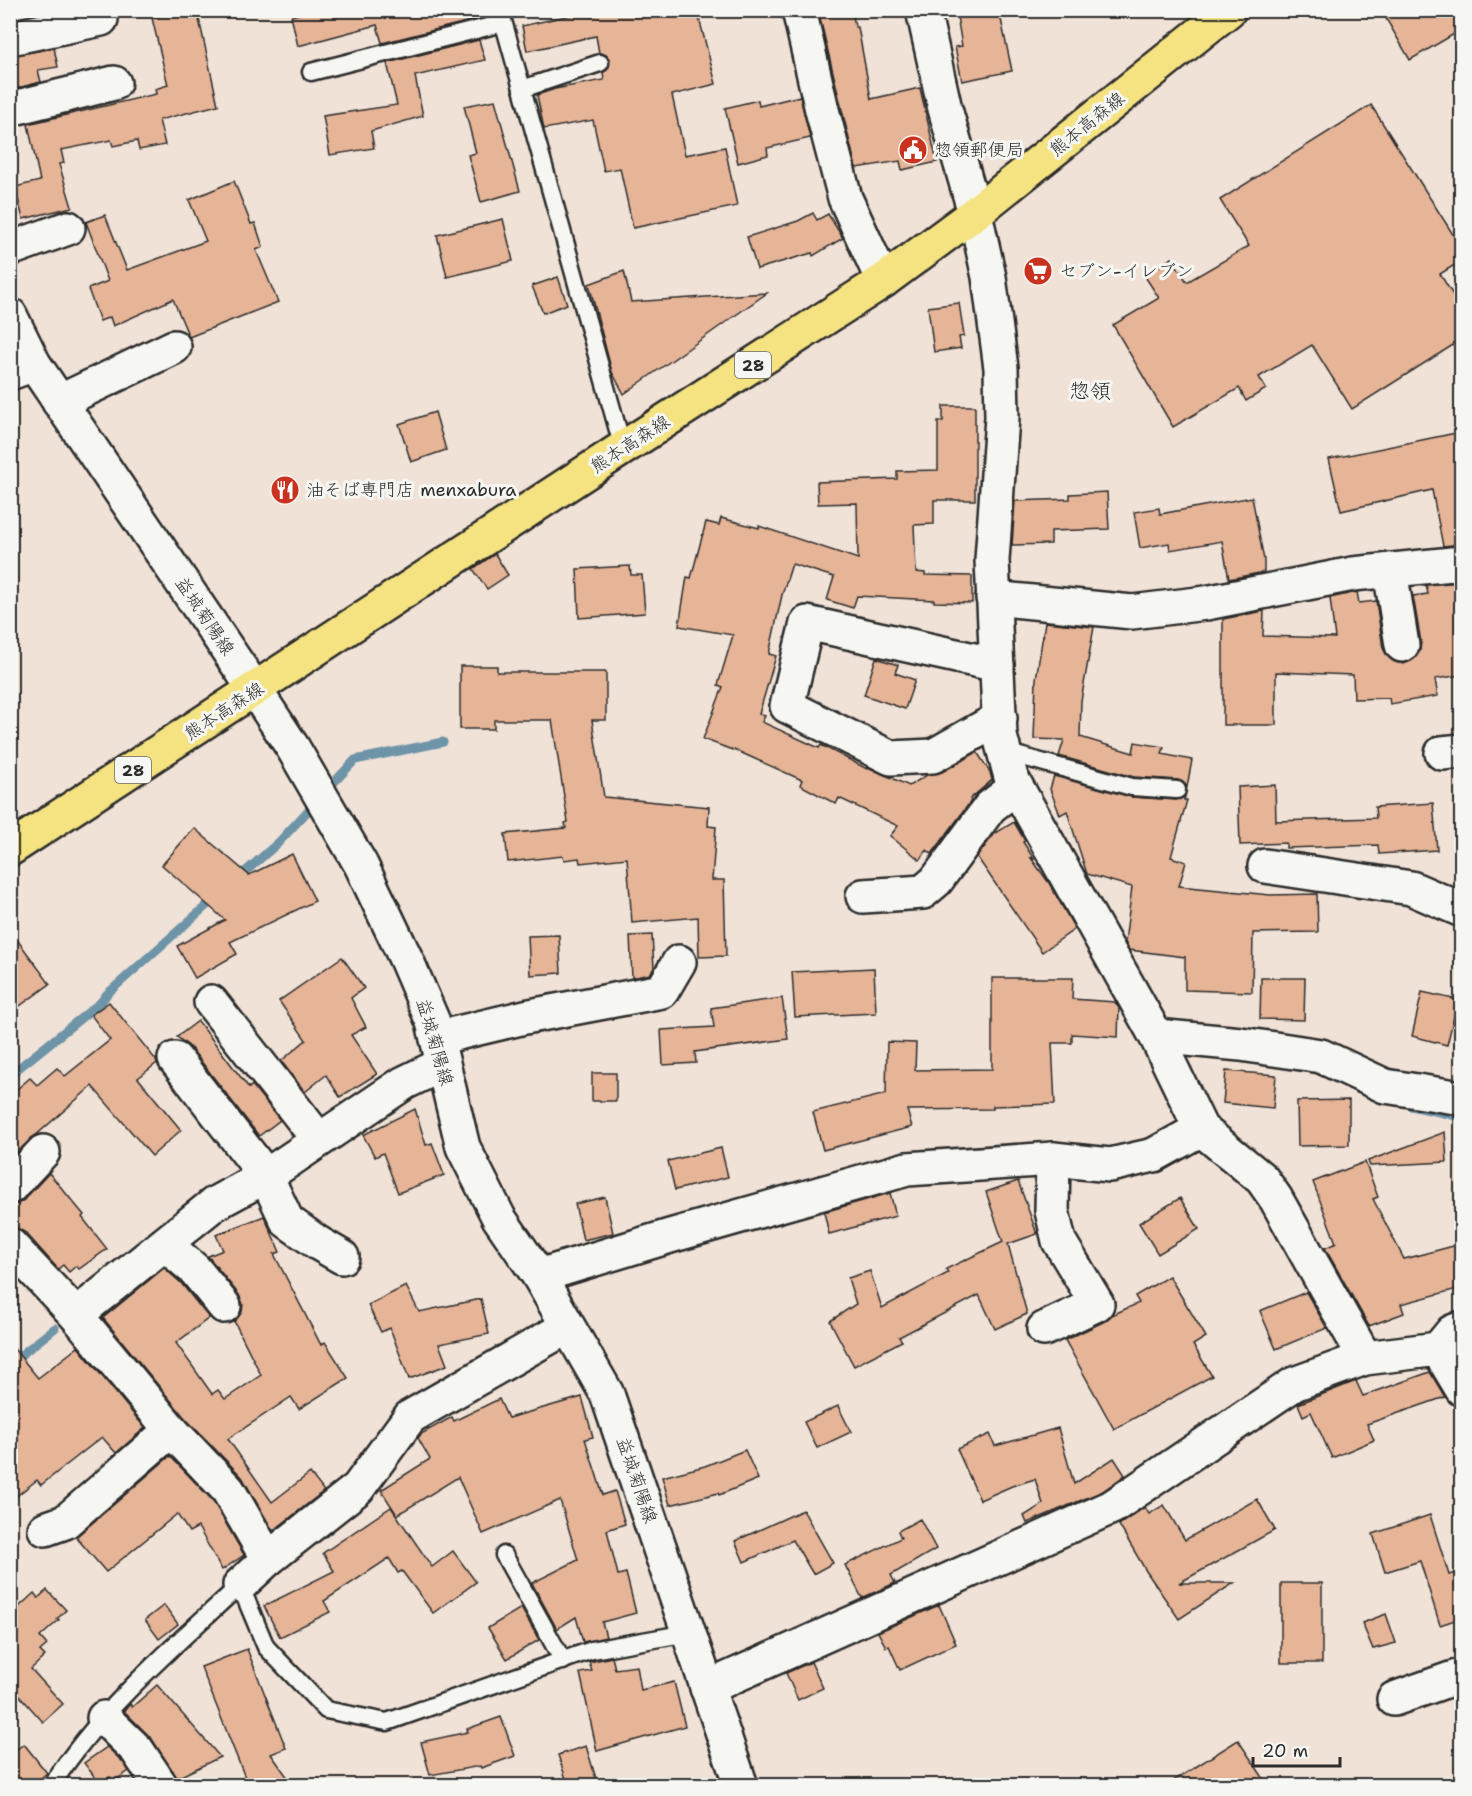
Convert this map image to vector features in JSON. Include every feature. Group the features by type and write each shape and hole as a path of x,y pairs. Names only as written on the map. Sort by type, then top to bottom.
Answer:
{"main road":[{"name":"熊本高森線","path":"10,849 623,448 883,281 975,213 1229,10"}],"street":[{"path":"798,10 845,198 883,281"},
{"path":"922,10 945,109 975,213 989,277 1001,368 1002,417 992,560 1000,736 1011,777 1156,1036 1201,1130 1262,1179 1272,1192 1365,1358"},
{"path":"10,38 101,19"},
{"path":"10,109 114,83"},
{"path":"10,249 68,228"},
{"name":"益城菊陽線","path":"10,315 22,368 59,402 255,690 361,865 433,1022 463,1148 499,1218 539,1276 607,1394 741,1785"},
{"path":"59,402 174,347"},
{"path":"993,598 1132,612 1206,603 1353,574 1461,563"},
{"path":"1390,570 1402,645"},
{"path":"997,665 807,623 787,706 891,758 933,756 1000,718"},
{"path":"863,897 923,892 936,881 990,807 1016,787"},
{"path":"1265,866 1410,888 1461,910"},
{"path":"76,1315 214,1204 266,1176 404,1083 440,1051 536,1014 662,991 679,963"},
{"path":"211,1002 319,1140"},
{"path":"1156,1036 1241,1044 1321,1056 1385,1086 1461,1098"},
{"path":"175,1059 266,1176 286,1221 342,1257"},
{"path":"539,1276 907,1169 1053,1159 1110,1165 1154,1155 1201,1130"},
{"path":"10,1187 43,1152"},
{"path":"1044,1329 1097,1304 1059,1241 1052,1211 1053,1159"},
{"path":"165,1244 195,1270 224,1306"},
{"path":"10,1245 76,1315 171,1430 228,1490 268,1559"},
{"path":"240,1585 268,1559 358,1488 410,1417 567,1327"},
{"path":"707,1688 1112,1507 1294,1384 1365,1358 1450,1339 1461,1389"},
{"path":"45,1528 65,1522 171,1430"},
{"path":"1394,1699 1461,1675"},
{"path":"104,1718 137,1750 161,1785"}],"lane":[{"path":"311,72 501,17 623,448"},
{"path":"522,89 600,63"},
{"path":"1005,752 1132,787 1177,790"},
{"path":"504,1555 562,1660"},
{"path":"51,1785 104,1718 140,1678 240,1585 266,1647 326,1710 387,1722 592,1650 688,1633"}],"building":[{"path":"184,10 197,10 218,105 159,120 165,145 139,150 137,141 113,146 111,140 61,150 64,163 59,164 72,207 23,219 15,187 40,181 28,124 156,94 155,89 168,85 152,18"},
{"path":"313,10 471,10 474,20 382,43 377,25 298,46 291,16"},
{"path":"593,10 697,10 716,84 672,95 685,155 725,147 737,206 633,228 620,168 604,171 593,120 544,129 537,95 555,89 604,80 603,73 608,69 610,60 606,55 599,53 596,36 527,51 522,26"},
{"path":"818,10 852,10 855,27 858,27 871,99 920,88 937,162 902,170 900,161 856,168"},
{"path":"956,10 999,10 1012,71 962,81 955,47 962,46"},
{"path":"1381,10 1461,10 1461,30 1410,60"},
{"path":"479,40 485,60 415,76 423,116 371,131 374,148 330,155 323,116 397,105 387,63"},
{"path":"54,48 58,67 38,70 41,82 10,90 10,56"},
{"path":"800,96 810,138 767,148 768,155 738,163 725,108 758,100 759,106"},
{"path":"495,100 520,191 481,202 468,155 476,153 464,106"},
{"path":"1371,105 1461,247 1461,261 1440,274 1461,308 1461,340 1352,409 1312,345 1259,377 1266,389 1246,401 1239,388 1173,427 1113,325 1159,298 1144,275 1172,258 1187,282 1249,246 1220,200"},
{"path":"234,181 251,224 255,223 263,247 256,250 278,302 189,337 173,299 113,326 110,317 100,321 88,289 108,281 86,222 105,215 127,270 206,241 189,200"},
{"path":"813,213 817,220 828,214 843,238 813,256 812,253 757,269 747,237 798,221"},
{"path":"503,219 513,261 447,277 437,235"},
{"path":"624,271 631,302 767,293 624,394 612,372 589,284"},
{"path":"558,277 567,304 543,313 532,286"},
{"path":"959,303 964,336 959,337 961,348 934,352 928,307"},
{"path":"943,406 975,406 975,500 934,500 934,524 914,525 916,572 925,573 925,575 972,576 972,603 857,596 853,608 827,600 834,577 792,564 782,595 769,654 776,656 759,714 765,716 762,722 819,748 821,745 867,769 868,767 909,786 927,775 942,772 977,752 990,772 992,780 970,799 971,801 932,854 927,850 920,860 890,836 898,826 839,798 836,804 800,785 802,780 735,750 703,739 723,687 718,685 733,635 679,626 687,577 691,578 706,522 719,525 721,518 759,528 759,526 858,559 857,503 818,504 817,482 897,479 897,471 938,470 938,421 943,421"},
{"path":"435,412 446,450 411,462 399,424"},
{"path":"1461,432 1461,544 1443,546 1432,490 1341,511 1329,459"},
{"path":"1107,492 1109,529 1051,531 1051,544 1012,545 1015,501 1070,499 1070,494"},
{"path":"1252,497 1264,560 1264,572 1229,579 1222,541 1170,550 1169,543 1140,548 1134,512 1159,508 1160,514"},
{"path":"495,554 508,575 487,589 473,569"},
{"path":"630,566 631,575 642,575 645,613 579,618 577,569"},
{"path":"1461,582 1461,675 1435,679 1438,696 1390,704 1389,698 1354,699 1353,675 1276,672 1276,725 1223,725 1223,619 1264,611 1263,636 1335,638 1330,598 1357,592 1359,603 1376,601 1383,648 1387,656 1395,662 1404,664 1414,659 1420,651 1421,642 1413,596 1428,594 1426,585"},
{"path":"1045,622 1094,627 1081,701 1080,737 1133,753 1135,742 1164,747 1162,754 1192,760 1187,787 1178,780 1134,777 1059,756 1064,740 1034,739 1036,679"},
{"path":"876,658 898,665 895,673 915,680 905,709 864,695"},
{"path":"460,666 497,666 497,672 606,672 606,720 592,720 604,797 709,807 708,826 716,827 712,880 724,880 726,956 699,957 698,917 632,923 627,858 580,863 579,858 564,860 563,856 508,862 505,834 566,828 565,823 568,822 552,720 494,720 494,729 460,729"},
{"path":"1054,776 1131,797 1176,800 1185,797 1184,800 1187,800 1171,857 1186,862 1179,886 1270,895 1317,894 1318,932 1253,933 1252,992 1185,990 1185,957 1129,950 1125,942 1132,887 1087,874 1067,811 1060,815 1050,789"},
{"path":"1275,785 1276,821 1376,818 1375,807 1433,803 1437,850 1379,854 1378,845 1286,848 1286,843 1240,845 1238,787"},
{"path":"1014,822 1034,859 1031,858 1049,883 1075,929 1042,952 977,857 994,834"},
{"path":"194,828 249,875 292,854 315,901 230,942 237,954 195,978 177,946 225,920 162,865"},
{"path":"10,930 50,984 10,1013"},
{"path":"559,935 561,973 530,975 528,936"},
{"path":"652,935 654,968 650,974 632,978 630,936"},
{"path":"342,957 364,988 351,998 366,1027 351,1035 377,1074 340,1097 326,1075 305,1092 281,1061 306,1040 279,1001"},
{"path":"874,968 876,1013 795,1017 792,972"},
{"path":"992,978 1073,978 1072,999 1115,1002 1119,1008 1118,1037 1072,1034 1072,1043 1052,1043 1055,1104 993,1106 993,1109 907,1110 912,1127 823,1150 813,1112 886,1094 887,1042 916,1043 915,1070 992,1069"},
{"path":"1261,978 1305,978 1304,1020 1260,1019"},
{"path":"1422,992 1458,1000 1447,1045 1412,1036"},
{"path":"782,998 788,1039 695,1052 696,1063 663,1065 661,1030 714,1027 711,1008"},
{"path":"109,1002 156,1060 157,1063 138,1078 181,1130 152,1156 92,1086 10,1158 10,1095 30,1078 37,1085 57,1068 65,1076 110,1040 91,1015"},
{"path":"198,1021 249,1088 252,1085 280,1120 259,1136 190,1047 177,1037"},
{"path":"1226,1071 1276,1075 1273,1108 1223,1103"},
{"path":"592,1073 616,1073 616,1101 592,1101"},
{"path":"1349,1100 1349,1145 1298,1146 1297,1101"},
{"path":"415,1109 426,1145 432,1143 444,1175 398,1193 383,1153 375,1157 363,1135"},
{"path":"1445,1132 1447,1162 1370,1166 1368,1161"},
{"path":"721,1148 728,1177 675,1190 668,1161"},
{"path":"1365,1162 1378,1197 1373,1199 1404,1259 1461,1244 1461,1288 1401,1304 1404,1313 1369,1326 1325,1248 1336,1243 1313,1182"},
{"path":"49,1173 84,1215 82,1217 107,1249 79,1269 76,1266 69,1272 63,1265 58,1269 26,1233 10,1221 10,1205 16,1205 24,1200"},
{"path":"1018,1181 1037,1234 1008,1244 1027,1314 995,1329 979,1295 899,1337 902,1341 854,1366 830,1321 856,1304 848,1278 870,1271 882,1308 948,1273 946,1269 1003,1242 986,1192"},
{"path":"890,1193 896,1216 829,1234 824,1212"},
{"path":"605,1197 613,1233 583,1240 575,1204"},
{"path":"1180,1198 1199,1229 1158,1254 1139,1223"},
{"path":"264,1216 280,1252 274,1254 321,1345 325,1342 348,1378 299,1409 291,1397 228,1439 272,1502 310,1473 324,1491 273,1531 242,1477 185,1418 103,1318 164,1268 181,1283 209,1318 176,1343 212,1394 218,1390 225,1399 261,1375 234,1321 242,1312 243,1304 239,1295 208,1256 223,1250 216,1235"},
{"path":"1169,1276 1206,1337 1193,1345 1212,1376 1114,1429 1065,1340 1139,1303 1135,1296"},
{"path":"406,1286 419,1312 481,1299 489,1334 439,1344 447,1365 409,1379 390,1328 381,1332 368,1305"},
{"path":"1306,1292 1327,1328 1276,1349 1260,1311"},
{"path":"10,1344 38,1378 78,1347 145,1428 116,1453 102,1437 41,1485 37,1480 10,1501"},
{"path":"1430,1372 1445,1397 1367,1424 1374,1440 1332,1458 1311,1412 1303,1416 1298,1404 1356,1381 1363,1396"},
{"path":"582,1397 593,1437 585,1439 603,1495 615,1491 625,1524 607,1530 618,1575 626,1573 636,1613 602,1622 606,1637 583,1642 576,1617 557,1629 532,1583 578,1560 560,1500 483,1534 458,1477 397,1515 381,1490 430,1459 418,1438 421,1434 452,1417 454,1421 499,1399 508,1418"},
{"path":"838,1406 851,1432 817,1448 804,1422"},
{"path":"1058,1428 1074,1484 1114,1458 1125,1475 1103,1491 1027,1523 1024,1516 1043,1504 1035,1479 980,1500 957,1449 990,1434 995,1446"},
{"path":"745,1450 758,1479 719,1495 718,1493 670,1505 662,1477 705,1466"},
{"path":"170,1456 213,1501 244,1555 222,1570 198,1527 189,1532 177,1514 106,1572 76,1537"},
{"path":"1257,1499 1275,1530 1179,1583 1234,1583 1179,1619 1146,1571 1119,1525 1145,1507 1149,1514 1164,1505 1185,1540"},
{"path":"391,1507 432,1567 453,1551 476,1582 433,1613 402,1571 398,1573 389,1558 324,1601 330,1612 280,1637 264,1606 334,1571 323,1553"},
{"path":"803,1510 833,1563 813,1574 793,1540 744,1562 735,1541"},
{"path":"1430,1515 1449,1575 1461,1571 1461,1618 1440,1625 1420,1561 1385,1572 1373,1534"},
{"path":"920,1519 936,1549 891,1575 895,1583 862,1598 845,1565 901,1538 898,1531"},
{"path":"1281,1583 1322,1583 1322,1663 1281,1663"},
{"path":"47,1590 66,1610 57,1619 59,1620 40,1637 47,1645 40,1651 45,1656 31,1669 63,1704 43,1722 12,1687 10,1688 10,1615 34,1593 38,1598"},
{"path":"164,1605 178,1624 159,1639 145,1620"},
{"path":"939,1605 956,1644 900,1670 889,1646 886,1647 878,1632"},
{"path":"521,1608 539,1640 507,1659 488,1628"},
{"path":"1386,1614 1396,1643 1373,1649 1362,1623"},
{"path":"247,1649 286,1748 271,1754 293,1785 248,1785 201,1667"},
{"path":"612,1657 615,1669 637,1666 641,1690 674,1682 685,1726 597,1751 580,1673 592,1671 589,1662"},
{"path":"811,1662 823,1688 798,1700 786,1673"},
{"path":"157,1685 220,1757 177,1778 152,1739 124,1711 130,1704 132,1707"},
{"path":"501,1717 515,1756 481,1768 480,1766 430,1775 421,1742 468,1732 467,1729"},
{"path":"1238,1740 1268,1785 1167,1785"},
{"path":"24,1744 47,1773 32,1785 10,1785 10,1754"},
{"path":"586,1746 598,1785 568,1785 558,1755"},
{"path":"107,1747 129,1771 114,1781 110,1777 100,1784 84,1763"}],"waterway":[{"path":"326,791 355,760 443,742"},
{"path":"237,879 278,843 317,801"},
{"path":"10,1075 101,1002 107,994 215,898"},
{"path":"1411,1106 1462,1117"},
{"path":"12,1362 55,1328"}],"place":[{"name":"惣領郵便局","path":"913,150"},
{"name":"セブン-イレブン","path":"1038,271"},
{"name":"油そば専門店 menxabura","path":"285,490"}],"district":[{"name":"惣領","path":"1090,391"}]}
